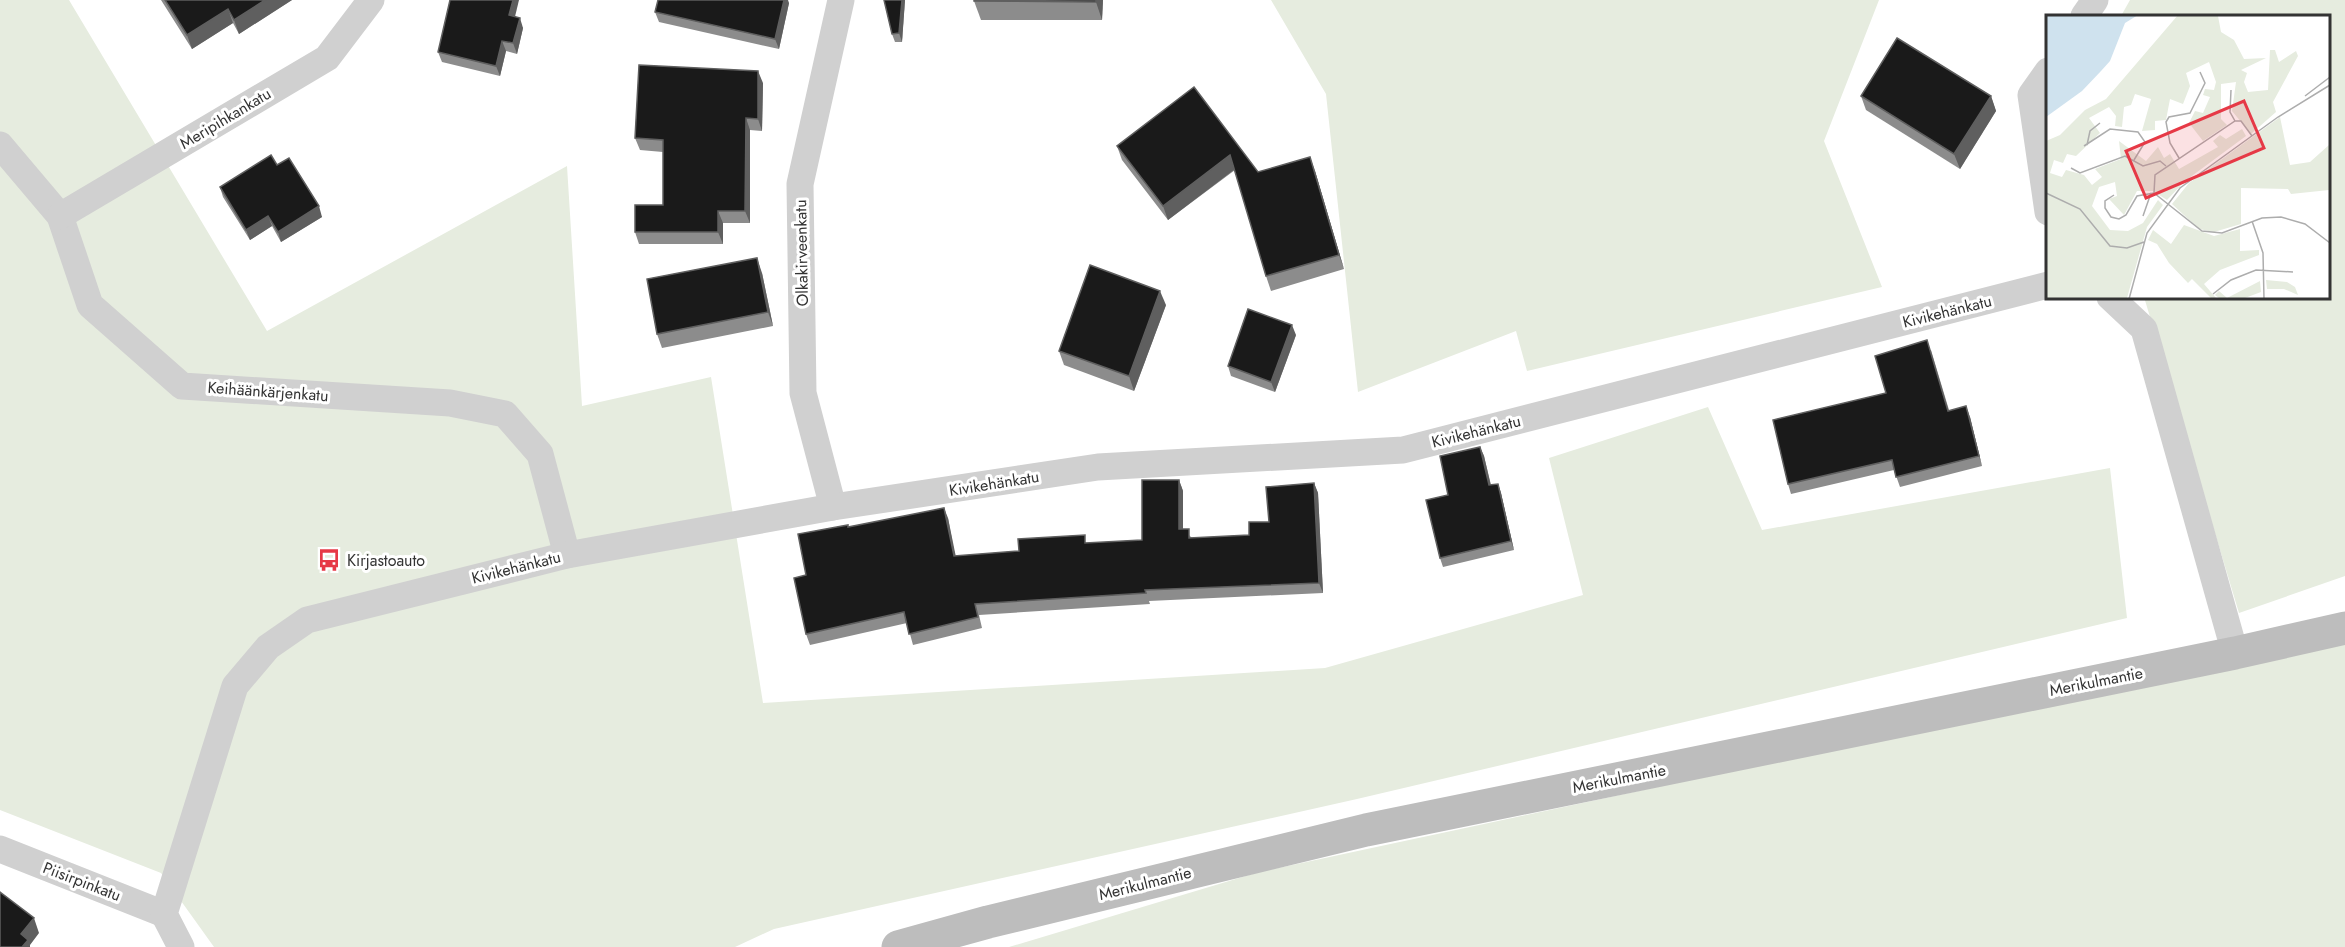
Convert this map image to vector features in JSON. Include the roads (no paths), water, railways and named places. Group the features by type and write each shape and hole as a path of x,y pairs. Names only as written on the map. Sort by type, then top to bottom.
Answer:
{"street":[{"name":"Meripihkankatu","path":"60,216 327,58 371,0"},
{"name":"Olkakirveenkatu","path":"833,507 803,393 800,184 841,0"},
{"path":"2085,15 2095,0"},
{"path":"2046,74 2031,95 2046,198"},
{"name":"Keihäänkärjenkatu","path":"0,145 60,216 90,305 182,386 450,403 505,414 540,454 567,555"},
{"name":"Kivikehänkatu","path":"164,914 235,686 268,647 307,620 567,555 833,507 1098,467 1403,450 2046,286"},
{"path":"2111,298 2144,329 2235,653"},
{"name":"Merikulmantie","path":"898,947 987,922 1366,830 2235,653 2345,628"},
{"name":"Piisirpinkatu","path":"0,849 164,914"},
{"path":"164,914 181,947"}],"place":[{"name":"Kirjastoauto","path":"329,560"}]}
